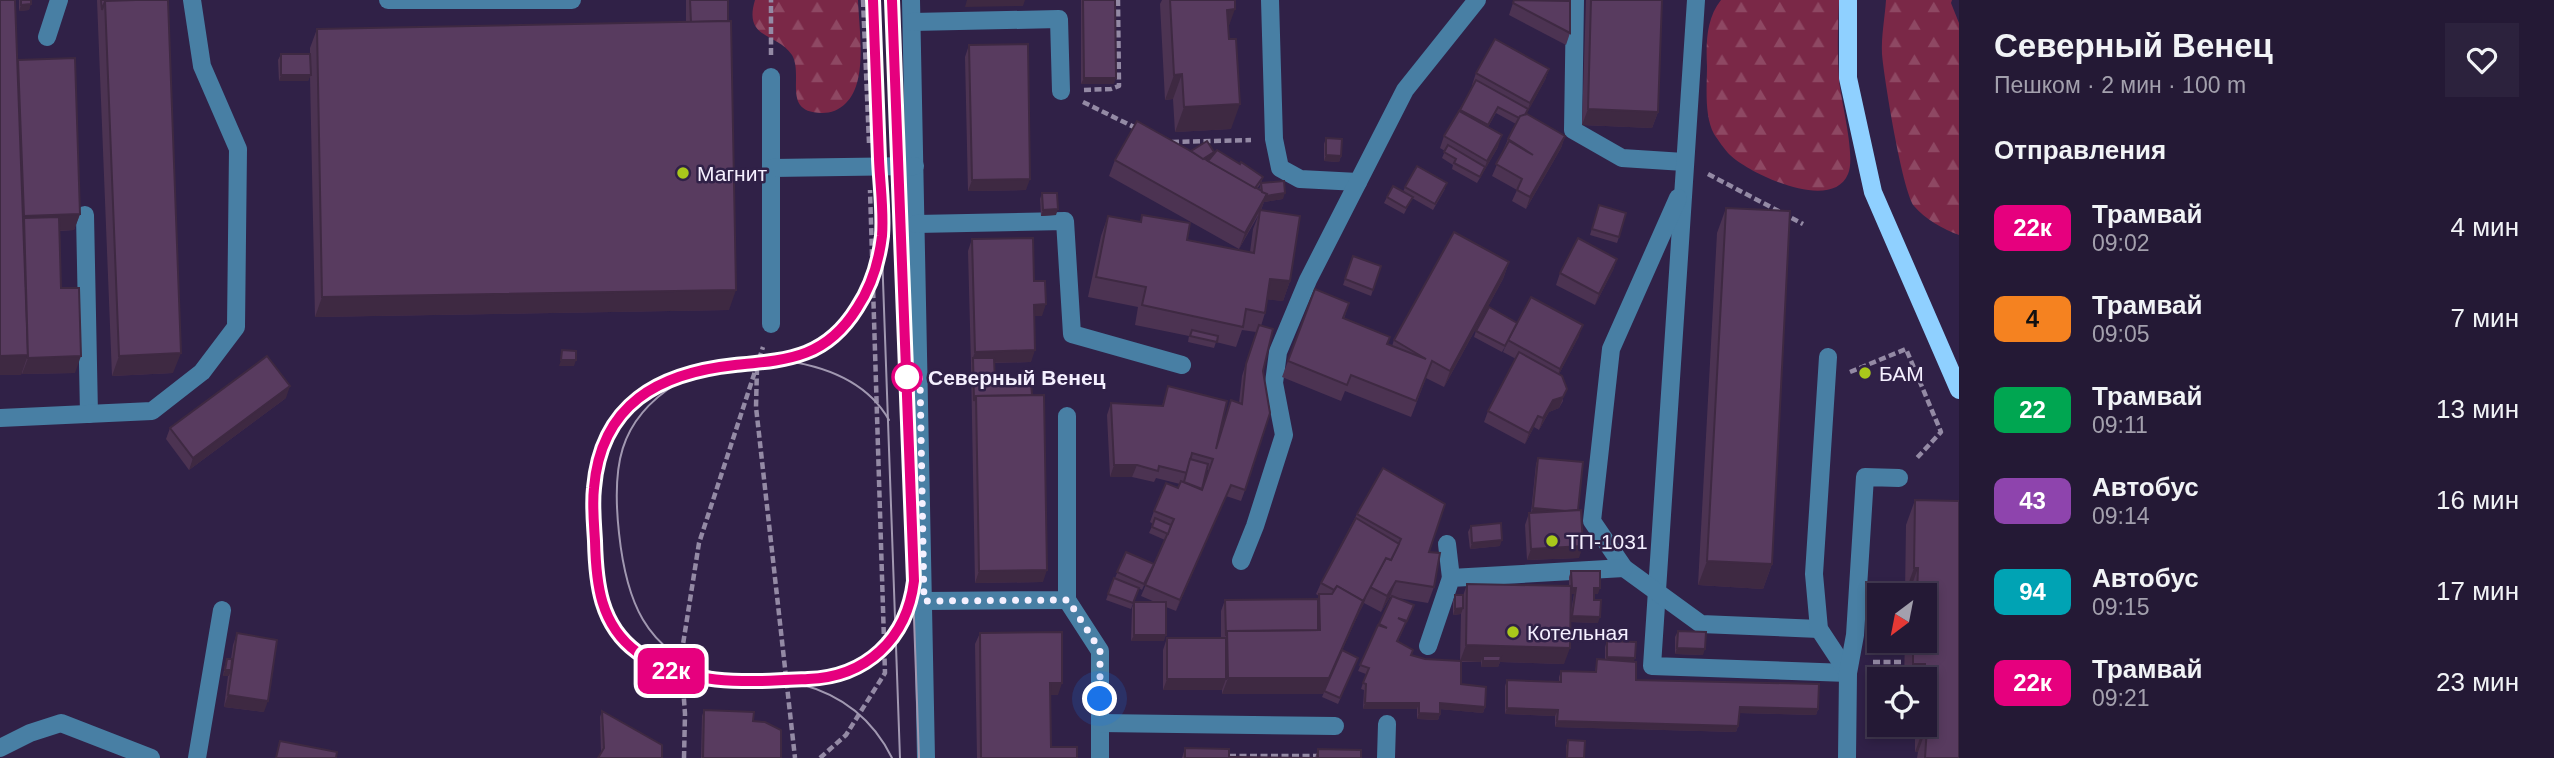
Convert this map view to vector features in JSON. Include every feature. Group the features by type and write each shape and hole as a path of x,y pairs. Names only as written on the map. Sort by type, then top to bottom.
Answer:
{"main road":[{"path":"1848,0 1848,78 1873,191 1959,390"}],"street":[{"path":"47,37 59,0"},
{"path":"0,418 152,411 202,372 236,327 238,149 202,66 192,0"},
{"path":"388,0 572,0"},
{"path":"911,0 926,758"},
{"path":"1270,0 1274,139 1280,168 1300,179 1358,182"},
{"path":"1241,561 1284,435 1274,383 1278,352 1308,280 1405,90 1477,0"},
{"path":"1575,0 1573,130 1622,158 1684,162"},
{"path":"1696,0 1652,666 1847,673"},
{"path":"912,22 1059,19 1061,91"},
{"path":"771,77 771,324"},
{"path":"772,168 915,166"},
{"path":"1683,187 1611,349 1592,521 1623,568 1701,624 1819,629"},
{"path":"85,215 89,414"},
{"path":"916,224 1065,221 1072,334 1182,365"},
{"path":"1828,357 1814,574 1819,629 1847,673"},
{"path":"1067,416 1068,600 1100,650 1100,758"},
{"path":"1847,758 1847,673 1856,635 1865,477 1899,478"},
{"path":"1429,646 1451,578 1447,544"},
{"path":"1451,578 1623,568"},
{"path":"924,601 1068,600"},
{"path":"197,758 222,610"},
{"path":"0,748 30,733 61,723 151,758"},
{"path":"1100,723 1335,726"},
{"path":"1386,758 1387,724"}],"path":[{"path":"771,0 771,77"},
{"path":"820,758 846,735 885,673 863,0"},
{"path":"1061,91 1111,89 1119,86 1118,0"},
{"path":"1061,91 1148,134"},
{"path":"1170,142 1180,144 1274,139"},
{"path":"1684,162 1803,224"},
{"path":"1876,362 1906,349 1941,432 1899,478"},
{"path":"684,758 685,714 681,657 699,543 757,364 756,407 796,758"},
{"path":"1229,756 1333,756"}],"green space":[{"path":"755,0 858,0 860,69 853,94 846,103 835,111 822,113 802,107 796,92 792,55 757,29 753,13"},
{"path":"1721,0 1839,0 1839,80 1850,166 1848,174 1839,185 1826,190 1809,190 1772,180 1740,163 1730,155 1714,134 1707,110 1707,40 1712,15"},
{"path":"1886,0 1952,0 1959,23 1959,235 1923,215 1909,196 1894,133 1883,67 1882,40"}],"building":[{"path":"0,0 15,0 28,355 0,356"},
{"path":"21,0 31,0 31,4 21,5"},
{"path":"101,0 136,0 105,1 102,10"},
{"path":"168,0 181,353 119,356 105,1"},
{"path":"690,0 728,0 728,21 691,22"},
{"path":"1083,0 1115,0 1116,78 1084,78"},
{"path":"1170,0 1235,0 1235,9 1227,10 1229,39 1236,39 1240,104 1184,107 1182,74 1174,75"},
{"path":"1514,0 1570,1 1570,33 1513,3"},
{"path":"1591,0 1662,0 1658,112 1588,109"},
{"path":"731,21 736,290 322,297 317,29"},
{"path":"1495,39 1549,69 1530,103 1476,73"},
{"path":"1028,44 1030,179 972,180 969,45"},
{"path":"281,54 310,54 311,75 281,75"},
{"path":"75,58 80,214 24,216 18,60"},
{"path":"1476,80 1528,109 1525,115 1519,118 1498,107 1488,125 1460,110"},
{"path":"1459,111 1502,135 1487,161 1444,136"},
{"path":"1527,114 1565,136 1530,197 1517,190 1522,179 1496,164 1509,141 1533,155 1508,139 1520,116"},
{"path":"1137,121 1267,194 1245,233 1115,160"},
{"path":"1326,138 1342,139 1341,156 1326,155"},
{"path":"1207,141 1214,152 1203,159 1191,151"},
{"path":"1448,145 1485,167 1480,177 1454,163 1456,159 1444,152"},
{"path":"1217,150 1263,177 1255,188 1208,161"},
{"path":"1417,166 1447,183 1435,204 1405,187"},
{"path":"1284,181 1285,193 1266,196 1267,194 1262,192 1261,183"},
{"path":"1393,186 1413,197 1406,208 1387,197"},
{"path":"1042,193 1057,193 1058,209 1043,210"},
{"path":"1599,205 1626,213 1619,237 1592,229"},
{"path":"1726,208 1790,211 1772,564 1707,561"},
{"path":"1260,210 1300,216 1290,281 1270,279 1265,313 1246,309 1243,327 1142,305 1146,287 1096,277 1108,216 1141,222 1142,215 1190,223 1187,240 1254,253"},
{"path":"59,217 61,288 79,288 81,356 28,358 24,218"},
{"path":"1454,232 1509,262 1450,371 1432,361 1416,401 1351,375 1347,385 1288,361 1315,289 1349,303 1343,318 1390,337 1387,344 1426,359 1394,340"},
{"path":"1033,238 1034,281 1045,281 1046,304 1034,305 1035,350 975,352 972,239"},
{"path":"1578,238 1617,259 1599,294 1560,273"},
{"path":"1353,256 1381,266 1373,290 1345,279"},
{"path":"1531,297 1583,325 1560,369 1508,340"},
{"path":"1489,307 1517,323 1505,346 1476,331"},
{"path":"1259,325 1273,329 1263,371 1270,413 1245,490 1231,485 1180,600 1145,585 1174,519 1154,511 1166,483 1178,488 1181,481 1202,490 1213,459 1192,453 1187,473 1159,466 1158,471 1137,465 1114,465 1111,403 1163,406 1168,386 1227,401 1216,449 1231,400 1242,404 1246,364"},
{"path":"1192,330 1218,336 1217,342 1190,336"},
{"path":"562,350 576,351 576,360 561,360"},
{"path":"1519,352 1562,376 1567,389 1563,397 1553,400 1543,418 1538,416 1529,433 1488,411"},
{"path":"267,356 290,386 193,458 170,428"},
{"path":"973,358 994,358 995,382 1031,382 1032,395 976,396 974,401"},
{"path":"1044,395 1047,570 979,571 976,396"},
{"path":"1538,458 1583,462 1578,510 1533,508"},
{"path":"1190,459 1208,464 1202,489 1184,482"},
{"path":"1383,468 1445,504 1429,552 1440,553 1434,587 1396,581 1387,596 1370,587 1386,558 1391,560 1401,539 1357,514"},
{"path":"1915,500 1959,501 1959,758 1925,758 1926,737 1937,737 1937,667 1913,664 1913,653 1937,653 1937,583 1917,583 1918,568 1914,568"},
{"name":"ТП-1031","path":"1581,510 1583,546 1531,549 1529,513"},
{"path":"1155,518 1171,525 1168,534 1152,527"},
{"path":"1356,518 1399,544 1391,560 1386,558 1361,605 1363,601 1337,586 1334,590 1321,583"},
{"path":"1501,523 1502,540 1472,543 1471,526"},
{"path":"1126,552 1154,564 1144,584 1117,572"},
{"path":"1571,571 1600,571 1600,588 1594,588 1594,600 1601,600 1600,617 1572,616 1576,588 1572,588"},
{"path":"1114,578 1139,588 1133,603 1108,594"},
{"name":"Котельная","path":"1467,584 1571,586 1570,648 1466,645"},
{"path":"1337,586 1363,601 1329,678 1228,678 1227,631 1320,630 1319,594 1332,594"},
{"path":"1455,595 1463,595 1463,608 1455,609"},
{"path":"1392,596 1414,605 1407,621 1398,618 1406,622 1397,641 1413,650 1411,655 1425,659 1461,661 1461,684 1486,687 1485,707 1440,703 1440,714 1419,713 1419,703 1365,703 1366,684 1363,683 1369,668 1360,665 1378,625 1387,628 1379,624"},
{"path":"1318,599 1318,630 1227,631 1226,636 1225,600"},
{"path":"1134,602 1166,602 1166,635 1134,635"},
{"path":"1678,631 1706,632 1705,649 1677,648"},
{"path":"1062,632 1062,683 1050,683 1051,747 1077,747 1077,758 981,758 980,633"},
{"path":"237,633 277,640 268,701 228,695"},
{"path":"1167,638 1226,638 1226,679 1167,679"},
{"path":"1607,641 1636,642 1635,658 1607,657"},
{"path":"1342,650 1358,658 1340,698 1324,691"},
{"path":"1483,656 1501,656 1500,661 1483,661"},
{"path":"227,659 232,659 231,670 225,670"},
{"path":"1597,659 1636,662 1636,680 1819,684 1818,709 1740,707 1738,726 1557,721 1558,710 1507,708 1507,680 1561,682 1561,671 1596,672"},
{"path":"704,710 754,712 753,721 765,722 781,730 781,758 703,758"},
{"path":"602,711 662,745 662,758 598,758 604,748"},
{"path":"1568,740 1585,741 1584,758 1567,758"},
{"path":"280,741 337,752 336,758 276,758"},
{"path":"1185,748 1229,749 1229,757 1318,758 1185,758"},
{"path":"1318,749 1361,750 1361,758 1318,758"}],"tram line":[{"path":"873,0 900,758"},
{"name":"22к","path":"873,0 882,234 874,274 857,309 832,338 787,361 702,371 652,387 628,407 608,437 601,454 593,489 595,570 603,608 611,624 633,649 646,659 675,673 746,680 822,679 840,676 861,667 885,647 896,632 909,605 914,581 892,0"},
{"path":"892,0 919,758"},
{"path":"882,234 872,276 861,303 844,326 822,345 786,359 681,375 652,387 629,406 611,431 595,474 593,499 596,573 601,599 612,624 632,648 653,663 677,673 695,676 770,682 843,674 871,660 889,641 903,619 914,581"},
{"path":"787,361 817,368 845,379 870,396 889,420"},
{"path":"676,384 656,398 641,414 623,448 618,467 617,488 622,557 634,600 643,620 655,636 671,651 690,663 714,673"},
{"path":"800,684 829,695 855,711 876,732 892,758"}],"place":[{"name":"Магнит","path":"683,173"},
{"name":"БАМ","path":"1865,373"},
{"name":"Северный Венец","path":"907,377"},
{"name":"ТП-1031","path":"1552,541"},
{"name":"Котельная","path":"1513,632"}],"route":[{"path":"907,377 920,378 924,601 1068,600 1100,650 1100,699"}]}
